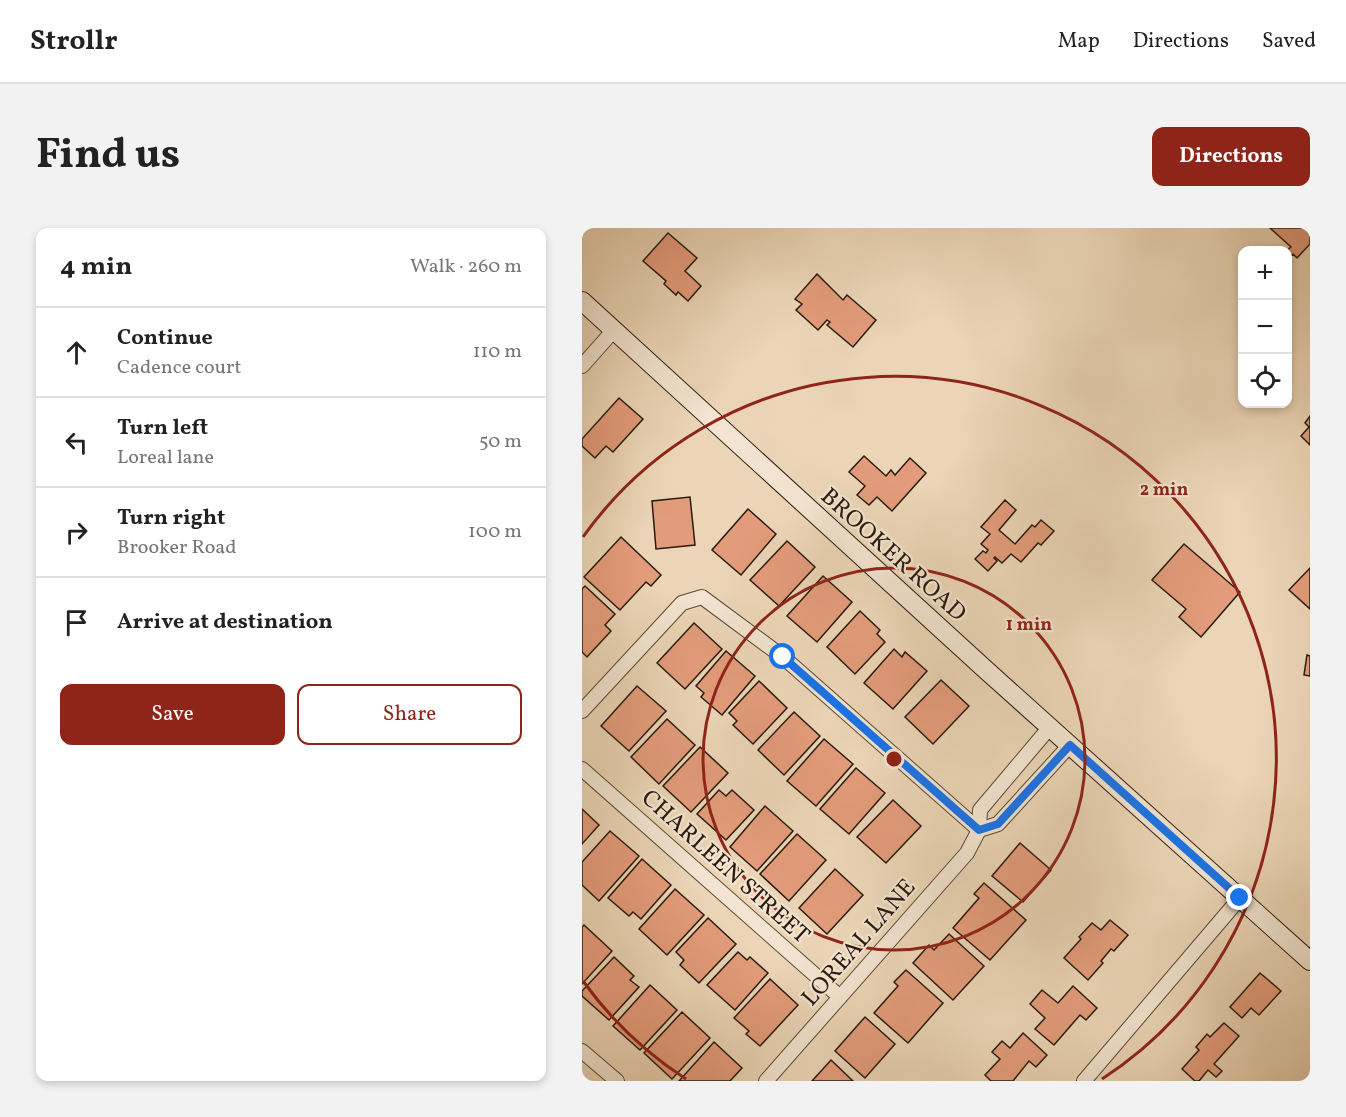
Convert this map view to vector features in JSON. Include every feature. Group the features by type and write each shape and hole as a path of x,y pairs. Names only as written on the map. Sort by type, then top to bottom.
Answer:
{"street":[{"name":"BROOKER ROAD","path":"582,301 1310,961"},
{"path":"582,366 614,330"},
{"path":"582,711 682,603 702,597 783,657 979,830 998,824 1070,745"},
{"name":"LOREAL LANE","path":"765,1081 967,853 979,830 980,810 1050,727"},
{"name":"CHARLEEN STREET","path":"582,769 840,997"},
{"path":"1007,779 1025,794"},
{"path":"1084,1081 1240,898"},
{"path":"582,1051 617,1081"}],"building":[{"path":"1270,228 1310,228 1310,244 1297,258 1292,255 1292,246"},
{"path":"668,233 697,258 685,271 701,286 688,301 678,292 676,295 664,284 666,281 643,261"},
{"path":"817,274 843,300 847,295 876,320 853,347 827,325 830,322 827,320 818,330 796,310 802,304 795,299"},
{"path":"619,398 643,419 613,452 606,446 595,458 582,446 582,439"},
{"path":"1310,416 1310,445 1301,436 1309,427 1305,423"},
{"path":"864,456 886,476 891,470 895,475 910,458 926,473 892,511 877,497 869,505 857,495 865,486 849,472"},
{"path":"690,497 695,545 656,549 652,501"},
{"path":"1005,500 1016,510 999,530 1015,544 1032,525 1035,527 1041,520 1054,531 1041,545 1038,543 1021,562 1011,554 1002,563 995,557 997,561 988,571 975,559 983,551 986,553 988,550 981,544 990,534 981,527"},
{"path":"748,509 776,534 741,575 712,550"},
{"path":"621,537 661,575 651,586 646,582 620,610 584,577"},
{"path":"787,541 815,567 779,606 750,580"},
{"path":"1184,544 1240,592 1201,637 1179,617 1186,609 1152,580"},
{"path":"1310,568 1310,609 1289,590"},
{"path":"823,576 852,602 817,642 787,616"},
{"path":"585,586 615,614 605,625 611,631 587,657 582,652 582,589"},
{"path":"860,611 880,630 877,634 885,642 855,674 827,647"},
{"path":"694,623 722,649 685,689 657,663"},
{"path":"894,649 902,657 905,652 927,671 893,709 864,683"},
{"path":"726,651 755,676 722,715 701,697 704,693 696,686"},
{"path":"1307,655 1310,656 1310,676 1304,675"},
{"path":"941,680 969,706 933,744 905,717"},
{"path":"759,681 787,708 753,744 733,725 737,721 729,713"},
{"path":"637,686 666,711 629,751 601,726"},
{"path":"794,712 820,736 784,775 758,750"},
{"path":"667,719 695,745 659,784 631,757"},
{"path":"824,739 853,764 816,806 787,781"},
{"path":"700,747 728,773 691,812 663,786"},
{"path":"856,768 885,793 849,834 820,809"},
{"path":"719,790 726,796 732,790 754,810 726,840 697,814"},
{"path":"893,800 921,826 886,863 857,837"},
{"path":"765,806 793,831 757,871 730,847"},
{"path":"582,809 599,825 582,844"},
{"path":"610,831 639,856 599,901 582,885 582,862"},
{"path":"797,834 826,860 789,901 760,874"},
{"path":"1020,843 1051,870 1023,902 992,876"},
{"path":"642,859 671,885 641,919 633,912 629,916 608,898"},
{"path":"835,869 863,895 827,934 799,908"},
{"path":"984,883 1026,920 990,960 953,928 979,898 974,894"},
{"path":"675,889 704,915 667,955 639,929"},
{"path":"708,918 736,944 699,983 680,965 684,960 676,952"},
{"path":"1110,920 1128,935 1114,951 1111,949 1101,961 1103,963 1088,980 1064,958 1092,923 1101,930"},
{"path":"584,925 612,951 582,984 582,927"},
{"path":"949,934 984,966 953,1000 913,963 929,945 934,950"},
{"path":"738,952 747,960 750,957 768,973 735,1010 707,985"},
{"path":"614,957 634,976 630,980 639,987 609,1020 582,996 582,991"},
{"path":"906,970 943,1003 908,1043 874,1013 898,986 894,982"},
{"path":"1260,973 1281,991 1259,1015 1251,1008 1242,1018 1230,1007"},
{"path":"770,979 798,1005 760,1046 746,1034 749,1031 734,1018"},
{"path":"650,985 677,1010 640,1050 613,1026"},
{"path":"1073,986 1097,1008 1086,1020 1080,1015 1054,1045 1035,1029 1045,1018 1030,1004 1042,990 1058,1003"},
{"path":"682,1012 710,1038 672,1079 644,1053"},
{"path":"865,1017 895,1044 865,1078 835,1051"},
{"path":"1224,1023 1239,1036 1214,1064 1222,1071 1216,1077 1208,1070 1199,1081 1195,1081 1182,1069 1199,1050 1196,1047 1207,1034 1210,1037"},
{"path":"1023,1033 1047,1055 1036,1067 1029,1061 1013,1081 991,1081 985,1075 1000,1059 992,1052 1002,1041 1010,1048"},
{"path":"714,1042 742,1068 730,1081 679,1081"},
{"path":"831,1060 853,1081 812,1081"}],"route":[{"path":"783,657 979,830 998,824 1070,745 1240,898"}]}
